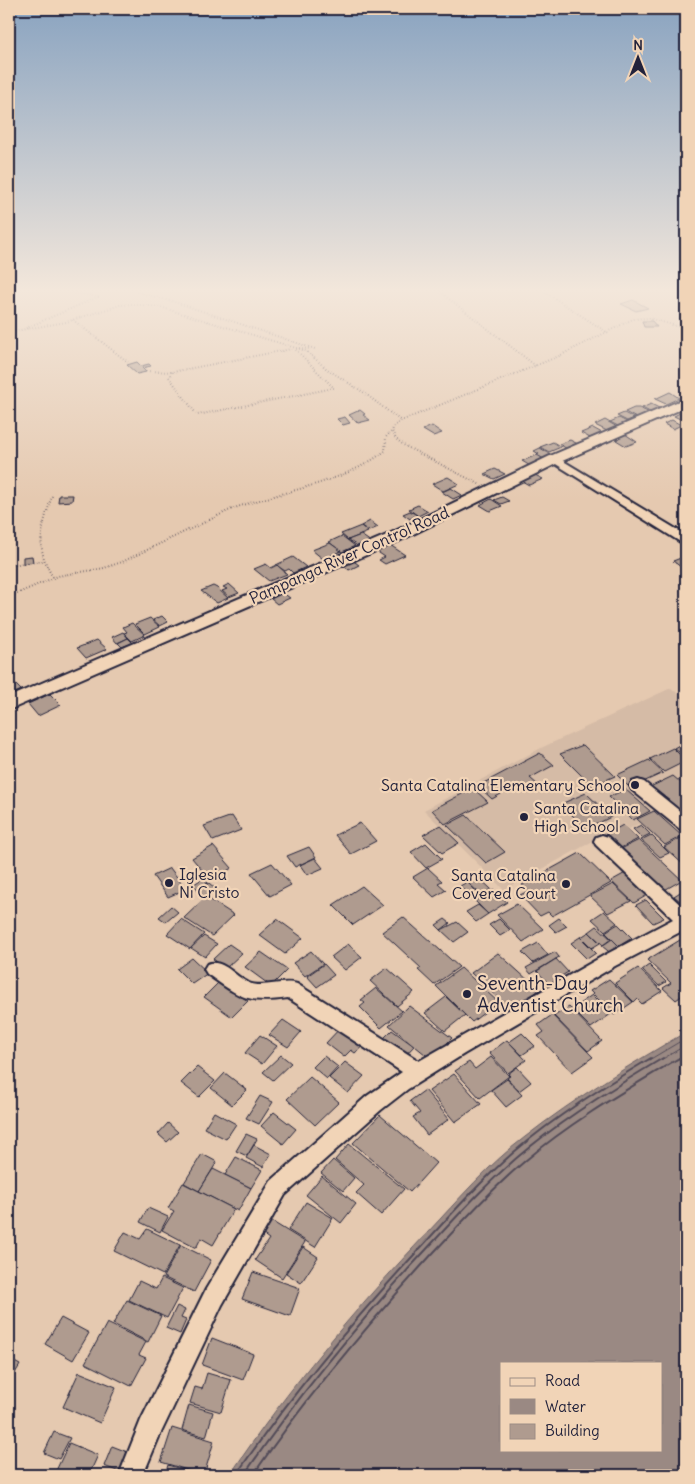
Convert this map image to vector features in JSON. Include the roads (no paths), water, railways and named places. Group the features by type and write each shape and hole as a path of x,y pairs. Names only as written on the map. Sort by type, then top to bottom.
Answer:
{"main road":[{"name":"Pampanga River Control Road","path":"9,704 396,537 555,459 686,402"}],"street":[{"path":"555,459 686,540"},
{"path":"638,786 686,825"},
{"path":"131,1475 150,1429 214,1298 278,1188 374,1103 419,1072 457,1048 601,966 686,921 602,841"},
{"path":"213,969 246,991 269,993 290,990 419,1072"}],"water":[{"path":"686,1032 686,1475 230,1475 275,1411 324,1349 462,1195 486,1170 512,1148 544,1123 604,1082"}],"place":[{"name":"Santa Catalina Elementary School","path":"635,785"},
{"name":"Santa Catalina High School","path":"524,817"},
{"name":"Iglesia Ni Cristo","path":"169,883"},
{"name":"Santa Catalina Covered Court","path":"566,884"},
{"name":"Seventh-Day Adventist Church","path":"467,994"}]}
